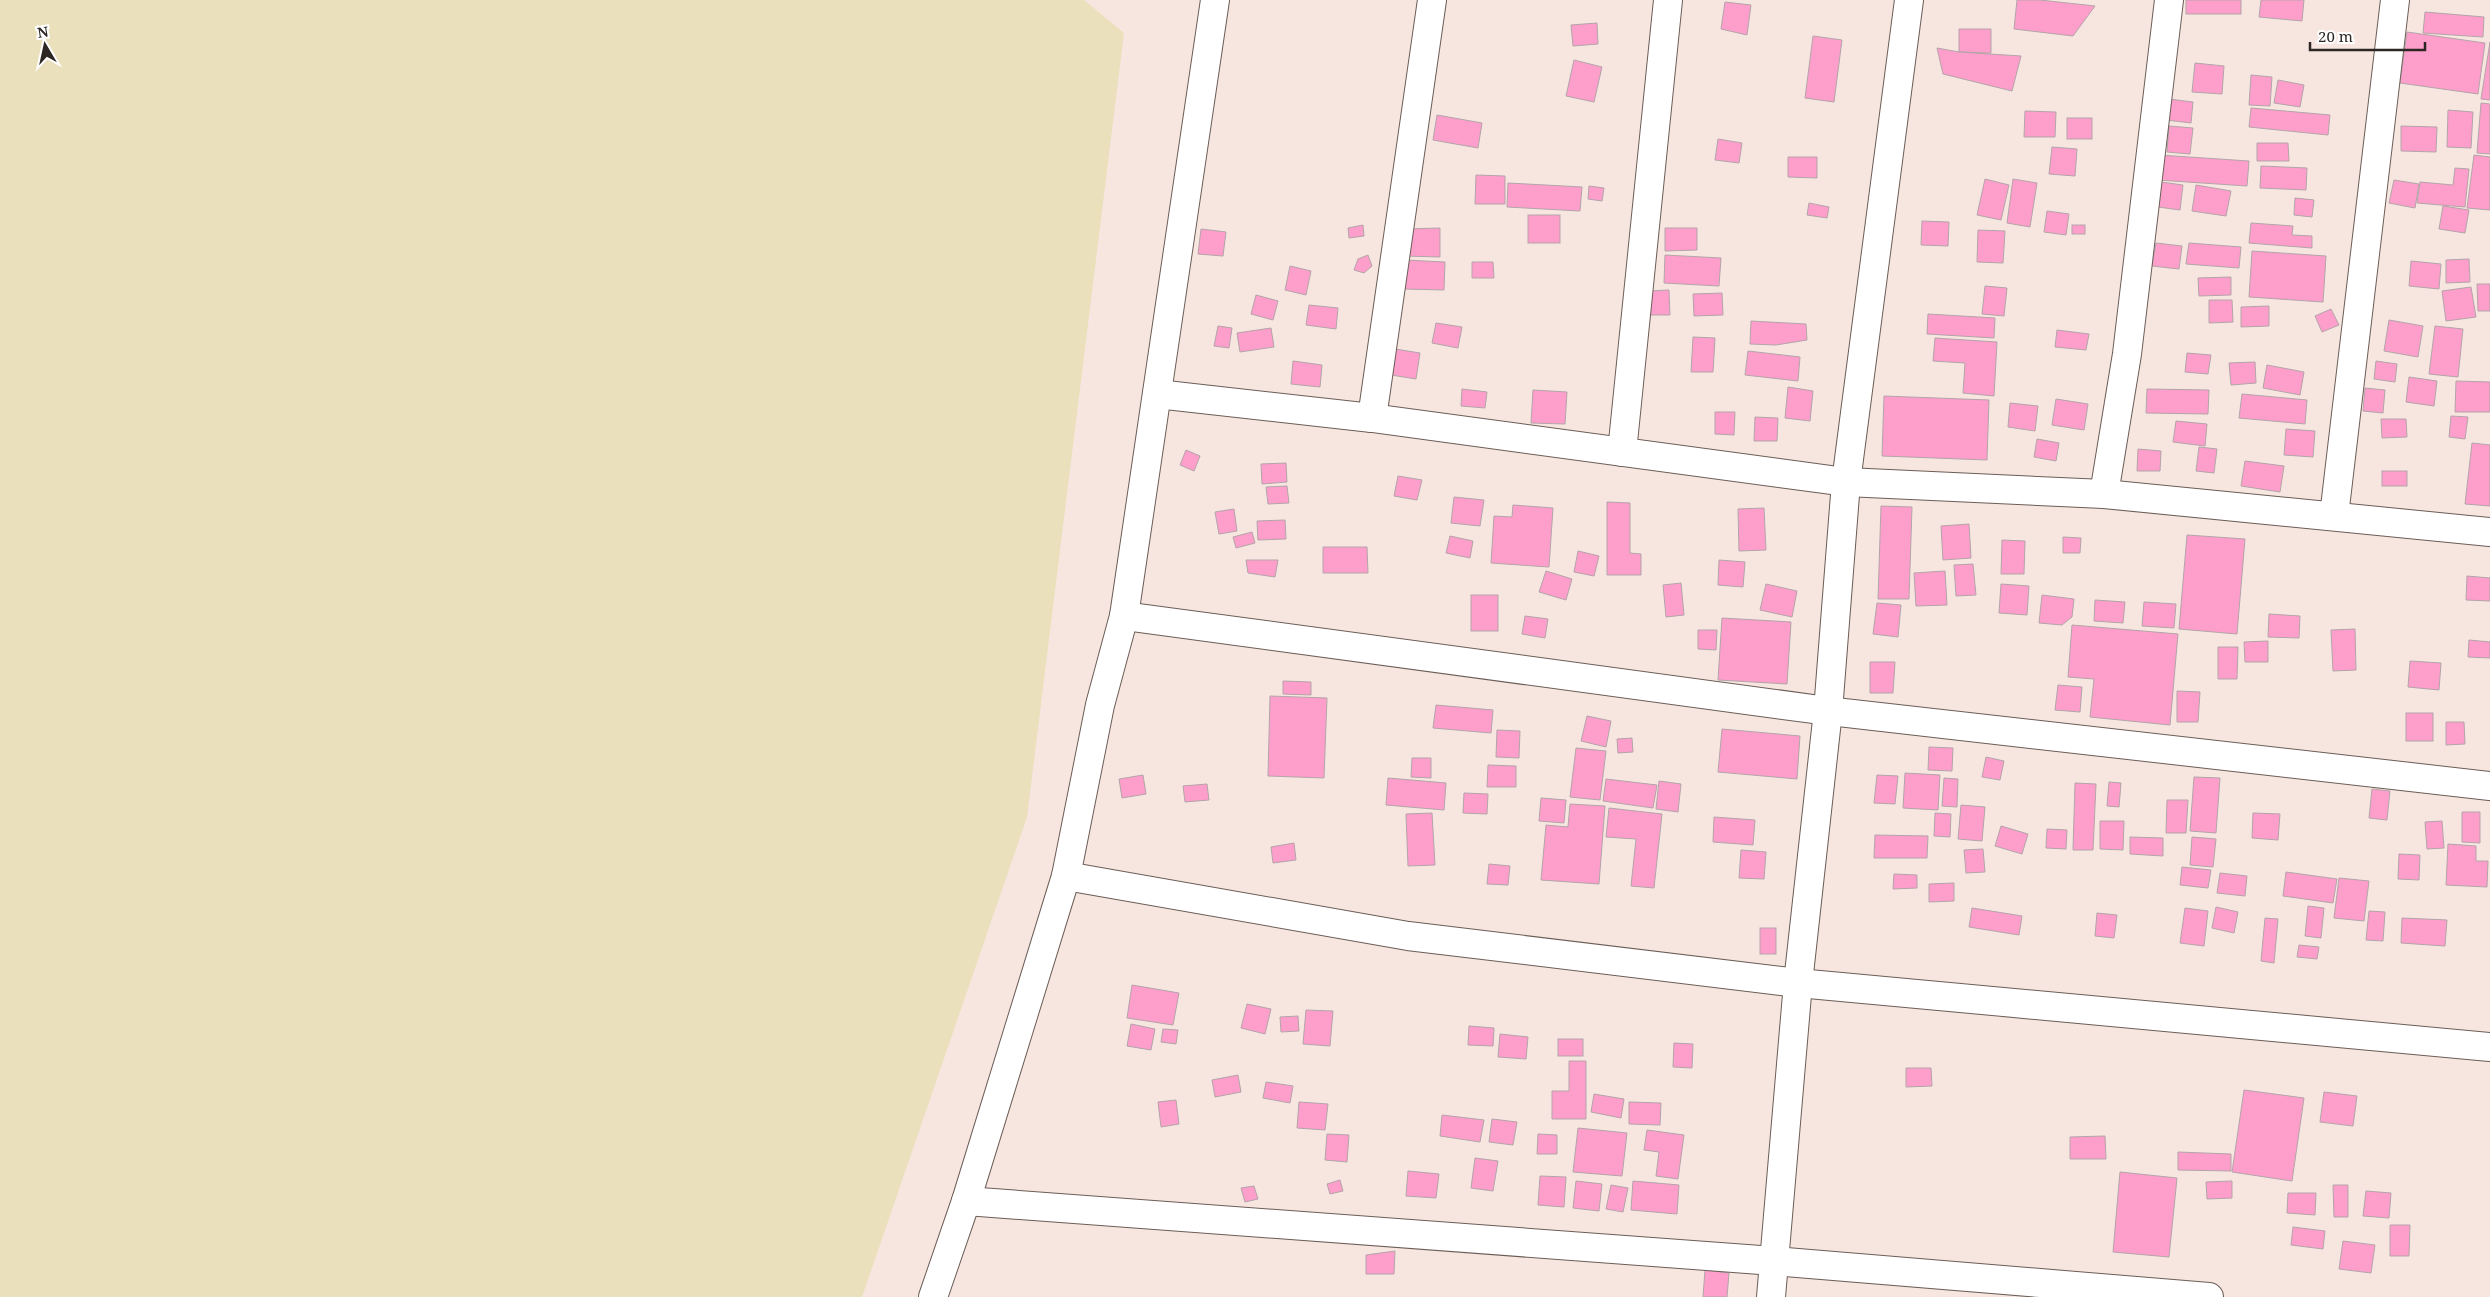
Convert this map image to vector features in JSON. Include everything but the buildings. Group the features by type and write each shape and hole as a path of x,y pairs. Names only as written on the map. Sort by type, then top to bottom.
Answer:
{"street":[{"path":"933,1297 966,1201 1066,876 1100,705 1124,616 1215,0"},
{"path":"1372,418 1432,0"},
{"path":"1622,452 1668,0"},
{"path":"1770,1297 1798,983 1828,712 1846,482 1909,0"},
{"path":"2104,494 2127,354 2169,0"},
{"path":"2334,516 2395,0"},
{"path":"1157,394 1372,418 1846,482 2104,494 2490,532"},
{"path":"1124,616 1828,712 2490,786"},
{"path":"1066,876 1408,936 1798,983 2490,1047"},
{"path":"966,1201 1774,1261 2209,1297"}],"sand":[{"path":"0,0 1084,0 1124,33 1027,817 862,1297 0,1297"}]}
